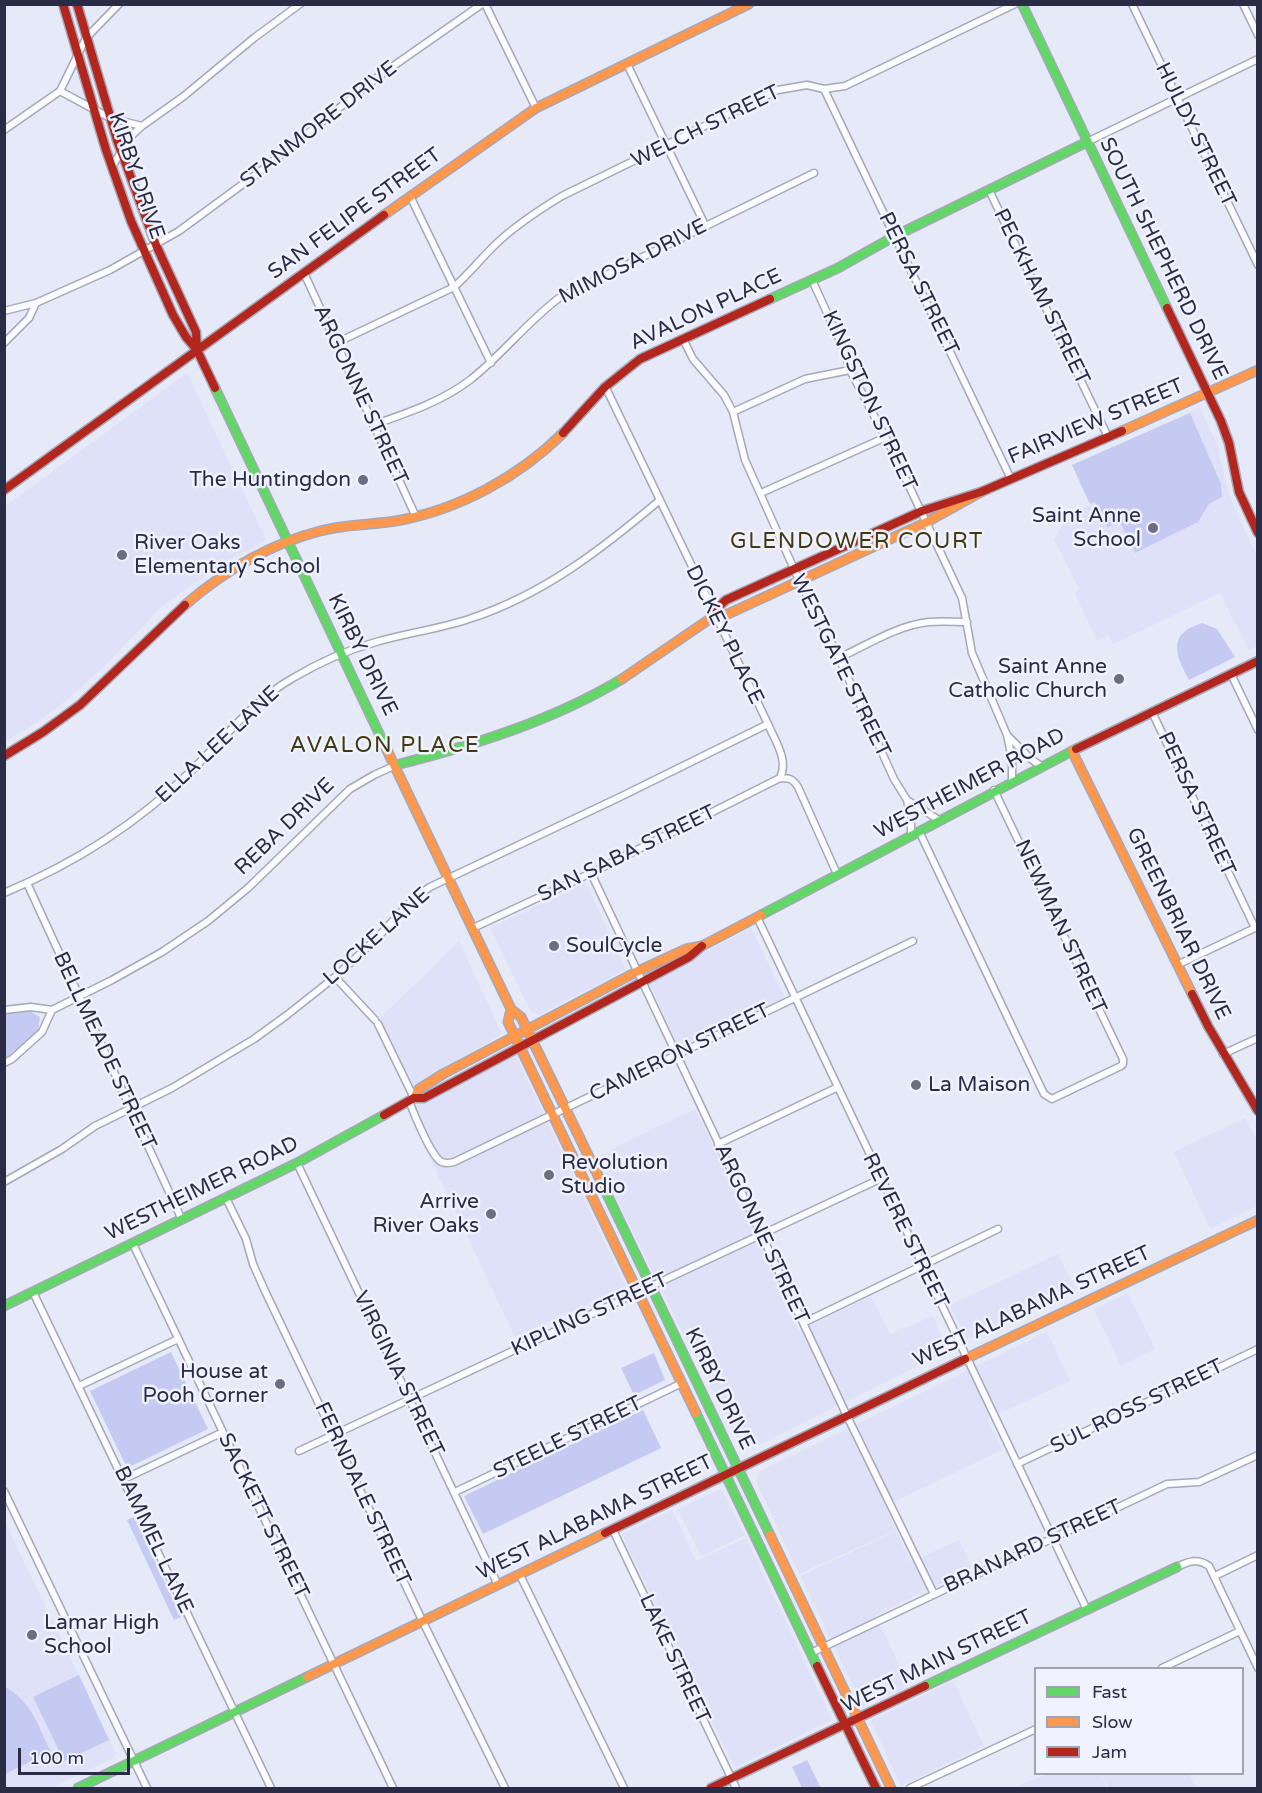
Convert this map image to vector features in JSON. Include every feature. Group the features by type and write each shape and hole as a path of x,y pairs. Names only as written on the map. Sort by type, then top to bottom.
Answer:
{"main road":[{"name":"KIRBY DRIVE","path":"63,4 112,167 144,252 185,339 197,350"},
{"name":"KIRBY DRIVE","path":"76,4 122,153 156,245 196,332 197,350 511,1008 521,1017 533,1040 891,1788"},
{"name":"SAN FELIPE STREET","path":"4,490 410,196 536,108 749,4"},
{"name":"SOUTH SHEPHERD DRIVE","path":"1022,4 1208,394 1229,443 1242,503 1257,533"},
{"name":"AVALON PLACE","path":"4,756 30,742 74,710 105,682 159,626 205,588 228,573 287,542 334,527 416,517 476,494 519,469 553,443 605,386 625,368 640,359 838,268 895,236 1087,142"},
{"name":"FAIRVIEW STREET","path":"794,568 922,511 981,492 1208,394 1257,370"},
{"name":"FAIRVIEW STREET","path":"799,580 927,522 981,492"},
{"name":"REBA DRIVE","path":"714,616 718,607 726,600 794,568"},
{"name":"REBA DRIVE","path":"396,765 460,749 542,720 600,692 714,616 728,614 799,580"},
{"name":"WESTHEIMER ROAD","path":"4,1306 226,1198 411,1100 424,1098 689,957 702,946 994,790 1257,661"},
{"name":"GREENBRIAR DRIVE","path":"1072,751 1177,965 1223,1054 1257,1111"},
{"name":"WESTHEIMER ROAD","path":"411,1100 419,1089 427,1084 515,1036 636,972 686,949 702,946"},
{"name":"KIRBY DRIVE","path":"511,1008 508,1022 876,1788"},
{"name":"WEST ALABAMA STREET","path":"78,1788 966,1358 1257,1220"},
{"path":"682,1383 703,1396"},
{"name":"WEST MAIN STREET","path":"711,1788 1177,1567"},
{"path":"775,1579 788,1573"}],"street":[{"path":"4,130 60,91 86,38 119,4"},
{"path":"112,167 129,138 141,126 184,96 254,38 300,4"},
{"path":"483,4 536,108"},
{"name":"STANMORE DRIVE","path":"4,311 36,303 156,245 208,211 379,76 483,4"},
{"name":"WELCH STREET","path":"336,343 454,287 495,245 536,212 562,196 778,90 807,85 824,89 845,86 1015,4"},
{"name":"HULDY STREET","path":"1132,4 1257,265"},
{"path":"1243,4 1257,34"},
{"path":"1087,142 1257,59"},
{"path":"627,64 705,225"},
{"name":"PERSA STREET","path":"824,89 1011,479"},
{"path":"60,91 110,118 141,126"},
{"name":"MIMOSA DRIVE","path":"373,425 446,396 491,363 542,311 559,298 814,173"},
{"name":"PECKHAM STREET","path":"989,190 1108,436"},
{"path":"410,196 491,363"},
{"name":"ARGONNE STREET","path":"304,273 416,517"},
{"name":"KINGSTON STREET","path":"812,280 845,352 850,370 922,511 962,598 972,653 1007,735"},
{"path":"4,343 29,318 36,303"},
{"name":"WESTGATE STREET","path":"683,339 693,359 724,395 733,412 745,460 799,580 839,658 894,779 907,800 915,833 1044,1094 1052,1099 1123,1064"},
{"path":"733,412 806,379 850,370"},
{"name":"DICKEY PLACE","path":"605,386 768,724 783,761 784,769 780,778"},
{"path":"761,493 884,438"},
{"name":"ELLA LEE LANE","path":"4,892 27,883 97,845 139,816 190,772 237,723 291,678 341,653 378,641 469,619 534,592 582,563 660,500"},
{"path":"839,658 895,631 916,625 930,622 967,622"},
{"path":"1231,674 1257,730"},
{"name":"PERSA STREET","path":"1152,712 1256,927"},
{"name":"LOCKE LANE","path":"4,1182 62,1149 95,1126 199,1073 254,1039 335,977 420,893 448,877 620,797 768,724"},
{"path":"1007,735 1041,766"},
{"path":"1007,735 1012,759 1012,781"},
{"name":"REBA DRIVE","path":"52,1010 162,952 208,921 249,888 350,789 396,765"},
{"path":"780,778 794,780 837,874"},
{"name":"SAN SABA STREET","path":"473,928 591,873 780,778"},
{"name":"NEWMAN STREET","path":"994,790 1123,1064"},
{"name":"WESTGATE STREET","path":"907,800 939,820"},
{"name":"ARGONNE STREET","path":"591,873 847,1416 934,1594"},
{"name":"BELLMEADE STREET","path":"27,883 182,1220"},
{"name":"REVERE STREET","path":"757,917 836,1088 1087,1610"},
{"path":"1177,965 1256,927"},
{"name":"CAMERON STREET","path":"411,1100 431,1148 440,1161 454,1162 913,941"},
{"path":"335,977 377,1022 411,1100"},
{"path":"4,1010 31,1007 52,1010 42,1032 12,1059 4,1063"},
{"path":"1223,1054 1257,1038"},
{"path":"718,1144 836,1088"},
{"name":"VIRGINIA STREET","path":"297,1162 498,1585"},
{"name":"KIPLING STREET","path":"299,1451 880,1179"},
{"name":"FERNDALE STREET","path":"226,1198 246,1239 261,1282 505,1788"},
{"path":"803,1323 998,1229"},
{"name":"SACKETT STREET","path":"133,1244 393,1788"},
{"name":"BAMMEL LANE","path":"33,1292 271,1788"},
{"path":"80,1386 178,1338"},
{"name":"SUL ROSS STREET","path":"1017,1464 1257,1349"},
{"name":"STEELE STREET","path":"455,1492 682,1383"},
{"path":"124,1479 223,1432"},
{"name":"BRANARD STREET","path":"811,1653 1167,1484 1199,1482 1257,1455"},
{"path":"4,1491 147,1788"},
{"name":"LAKE STREET","path":"613,1530 736,1788"},
{"path":"1215,1576 1257,1555"},
{"path":"1177,1567 1201,1560 1209,1566 1257,1668"},
{"path":"519,1575 624,1788"},
{"path":"1164,1667 1240,1631"},
{"path":"910,1788 1034,1729"}],"shaded area":[{"name":"River Oaks Elementary School","path":"187,373 266,540 212,570 164,605 68,699 42,719 5,742 4,507"},
{"name":"Saint Anne School","path":"1200,408 1217,444 1234,507 1257,556 1257,646 1249,650 1220,593 1113,644 1108,635 1097,641 1075,594 1079,589 1054,539 1063,524 1063,518 1090,505 1072,465"},
{"path":"1190,413 1221,484 1222,497 1209,504 1198,522 1135,553 1120,522 1107,527 1095,502 1090,504 1072,465"},
{"path":"1202,623 1217,629 1235,657 1189,680 1180,662 1177,646 1183,633"},
{"path":"586,883 626,969 539,1015 531,1012 490,928"},
{"path":"751,928 785,998 679,1047 649,982"},
{"path":"459,941 502,1034 413,1085 379,1019"},
{"path":"30,1011 40,1017 38,1031 5,1059 5,1014"},
{"path":"516,1056 626,1287 515,1337 407,1110"},
{"path":"695,1109 780,1281 775,1284 799,1331 871,1296 890,1334 933,1316 948,1351 744,1452 596,1157"},
{"path":"1245,1118 1257,1140 1257,1206 1210,1229 1174,1152"},
{"path":"1058,1254 1076,1290 967,1340 950,1305"},
{"path":"1128,1293 1155,1349 1121,1366 1094,1309"},
{"path":"1047,1332 1070,1381 987,1419 1002,1450 885,1506 896,1530 799,1574 756,1481 760,1471"},
{"path":"171,1352 208,1429 127,1468 90,1391"},
{"path":"654,1353 665,1380 634,1395 621,1368"},
{"path":"643,1410 661,1448 483,1534 464,1496"},
{"path":"721,1489 745,1535 701,1556 678,1509"},
{"path":"672,1510 696,1561 746,1538 832,1720 735,1767 622,1534"},
{"path":"134,1517 181,1617 174,1620 127,1520"},
{"name":"Lamar High School","path":"4,1520 116,1753 112,1759 51,1788 5,1788"},
{"path":"896,1531 911,1562 959,1540 972,1568 876,1615 909,1686 863,1707 801,1576"},
{"path":"79,1675 109,1740 64,1761 33,1697"},
{"path":"953,1681 984,1746 901,1786 871,1721"},
{"path":"4,1686 28,1707 51,1752 5,1774"},
{"path":"807,1760 821,1788 802,1788 792,1767"},
{"path":"1045,1775 1100,1775 1107,1788 1014,1788"},
{"path":"1102,1775 1190,1775 1197,1788 1109,1788"}],"traffic: fast":[{"path":"1022,4 1167,308"},
{"path":"770,299 838,268 895,236 1087,142"},
{"path":"215,388 385,746"},
{"path":"396,765 512,730 568,707 622,679"},
{"path":"761,915 1076,749"},
{"path":"4,1306 297,1163 384,1115"},
{"path":"604,1188 770,1535"},
{"path":"696,1413 817,1666"},
{"path":"925,1686 1177,1567"},
{"path":"78,1788 307,1677"}],"traffic: slow":[{"path":"384,215 536,108 749,4"},
{"path":"1122,431 1258,370"},
{"path":"185,605 215,581 248,560 283,543 329,529 419,516 464,500 527,464 563,433"},
{"path":"622,679 714,616 728,614 927,522 981,492"},
{"path":"385,746 511,1009 521,1017 604,1188"},
{"path":"1072,751 1192,994"},
{"path":"414,1098 419,1089 443,1074 636,972 686,949 702,946 761,915"},
{"path":"511,1009 508,1022 696,1413"},
{"path":"965,1359 1258,1220"},
{"path":"307,1677 605,1533"},
{"path":"770,1535 891,1788"}],"traffic: jam":[{"path":"63,4 106,150 131,221 173,315 197,350 215,388"},
{"path":"77,4 117,140 156,245 196,332 197,350"},
{"path":"4,490 384,215"},
{"path":"563,433 605,387 640,359 770,299"},
{"path":"1167,308 1221,421 1229,443 1239,492 1258,533"},
{"path":"714,616 718,607 726,600 922,511 981,492 1122,431"},
{"path":"4,756 43,732 80,705 185,605"},
{"path":"1076,749 1258,661"},
{"path":"384,1115 414,1098 424,1098 689,957 702,946"},
{"path":"1192,994 1258,1111"},
{"path":"605,1533 965,1359"},
{"path":"817,1666 876,1788"},
{"path":"711,1788 925,1686"}],"place":[{"name":"The Huntingdon","path":"363,480"},
{"name":"Saint Anne School","path":"1153,528"},
{"name":"River Oaks Elementary School","path":"122,555"},
{"name":"Saint Anne Catholic Church","path":"1119,679"},
{"name":"SoulCycle","path":"554,946"},
{"name":"La Maison","path":"916,1085"},
{"name":"Revolution Studio","path":"549,1175"},
{"name":"Arrive River Oaks","path":"491,1214"},
{"name":"House at Pooh Corner","path":"280,1384"},
{"name":"Lamar High School","path":"32,1635"}],"district":[{"name":"GLENDOWER COURT","path":"857,542"},
{"name":"AVALON PLACE","path":"385,746"}]}
